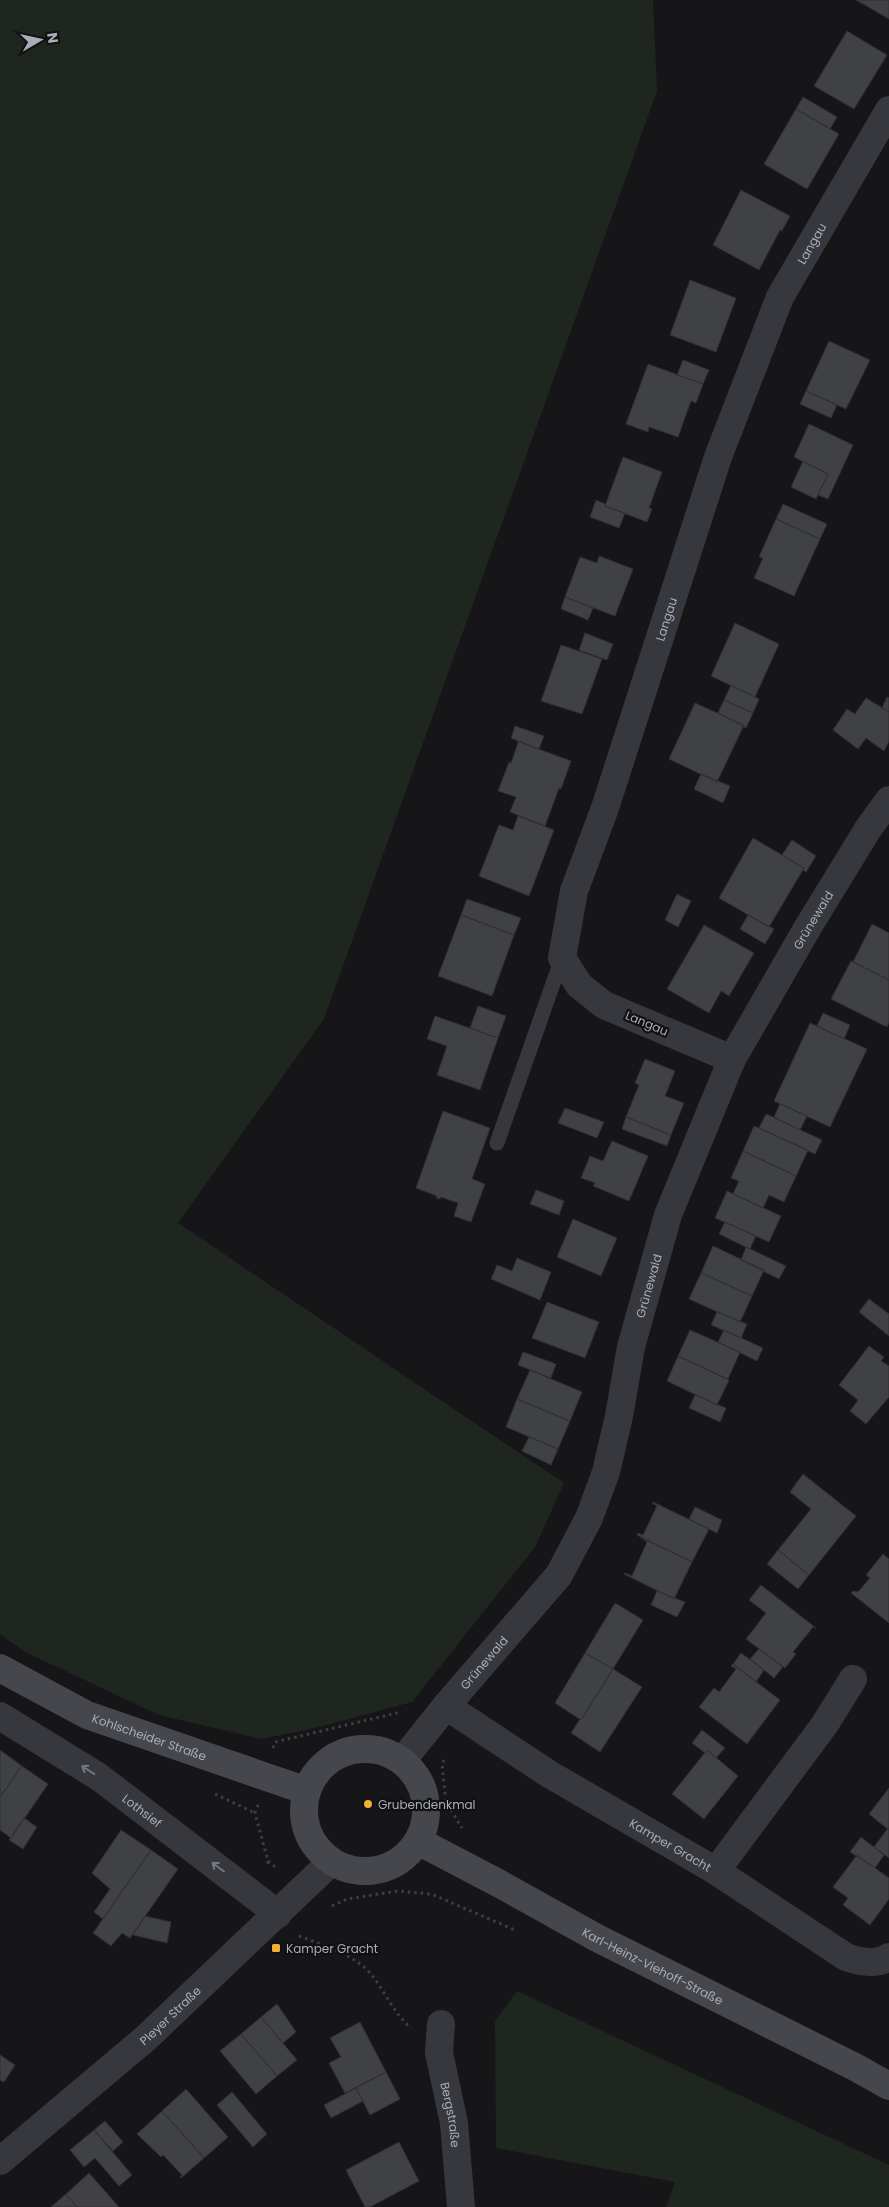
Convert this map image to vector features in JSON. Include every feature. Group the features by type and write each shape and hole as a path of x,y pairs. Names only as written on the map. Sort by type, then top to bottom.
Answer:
{"street":[{"name":"Langau","path":"732,1059 604,1005 579,985 562,958 574,891 605,808 718,457 780,297 889,110"},
{"name":"Grünewald","path":"402,1761 446,1706 559,1575 589,1518 606,1472 619,1416 631,1347 668,1215 732,1059 808,927 868,830 889,800"},
{"name":"Kohlscheider Straße","path":"0,1668 87,1715 306,1791"},
{"name":"Kamper Gracht","path":"716,1871 825,1724 853,1679"},
{"name":"Kamper Gracht","path":"446,1706 550,1774 716,1871 846,1956 858,1962 887,1959"},
{"name":"Lothsief","path":"0,1716 99,1777 278,1914"},
{"path":"366,1748 385,1752 402,1761 415,1774 423,1789 427,1807 425,1824 418,1841 406,1856 389,1867 370,1872 350,1870 332,1862 317,1848 307,1831 304,1811 306,1791 315,1773 330,1760 347,1751 366,1748"},
{"name":"Karl-Heinz-Viehoff-Straße","path":"418,1841 597,1938 855,2067 889,2086"},
{"name":"Pleyer Straße","path":"0,2161 111,2069 332,1862"},
{"name":"Bergstraße","path":"441,2024 439,2053 454,2123 461,2207"}],"lane":[{"path":"497,1143 562,958"}],"path":[{"path":"268,1861 255,1813 275,1742 393,1714 446,1706"},
{"path":"468,1720 452,1743 442,1764 446,1802 462,1829 470,1833"},
{"path":"483,1918 500,1884"},
{"path":"296,1935 340,1952 364,1967 401,2019 439,2053"}],"shaded area":[{"path":"0,0 653,0 657,91 324,1019 178,1223 564,1483 535,1547 412,1702 315,1728 261,1739 159,1715 25,1652 0,1634"},
{"path":"517,1991 889,2165 889,2207 666,2207 675,2182 496,2148 495,2021"}],"building":[{"path":"856,0 889,0 889,19"},
{"path":"847,31 887,55 854,109 814,86"},
{"path":"803,97 837,117 830,129 796,109"},
{"path":"796,109 839,134 807,189 764,164"},
{"path":"741,190 790,216 782,231 780,230 759,270 713,245"},
{"path":"690,280 736,298 716,352 670,335"},
{"path":"829,341 870,360 846,409 806,391"},
{"path":"683,360 709,370 703,384 677,375"},
{"path":"648,364 703,384 696,403 691,401 678,437 649,427 648,432 626,424"},
{"path":"806,391 837,405 831,418 800,404"},
{"path":"809,424 853,445 828,499 818,495 828,474 794,457"},
{"path":"623,457 662,472 649,508 652,509 647,522 605,506"},
{"path":"803,461 828,474 816,499 791,487"},
{"path":"596,500 605,504 605,506 625,513 619,528 590,517"},
{"path":"783,504 827,524 820,539 776,519"},
{"path":"776,519 820,539 794,596 754,578 763,558 759,557"},
{"path":"599,556 633,569 615,616 565,597 580,557 597,563"},
{"path":"565,597 593,608 588,620 561,609"},
{"path":"735,623 779,644 755,697 711,676"},
{"path":"585,633 613,644 607,660 579,650"},
{"path":"561,645 602,659 582,714 541,701"},
{"path":"731,685 759,699 753,713 724,700"},
{"path":"887,697 889,698 889,712 882,708"},
{"path":"866,698 889,712 889,741 884,751 866,738 858,749 833,730 847,709 855,714"},
{"path":"724,700 753,713 746,728 718,713"},
{"path":"695,703 744,725 717,782 669,759"},
{"path":"515,726 544,736 539,749 511,738"},
{"path":"517,741 571,761 545,826 510,812 516,797 498,791 509,762 511,763"},
{"path":"701,774 730,786 723,803 694,789"},
{"path":"518,816 554,830 529,896 479,876 499,825 513,830"},
{"path":"753,838 804,868 769,927 719,898"},
{"path":"792,840 816,856 806,872 803,870 804,868 782,855"},
{"path":"677,894 691,901 678,927 665,920"},
{"path":"467,899 521,918 514,935 461,915"},
{"path":"461,915 514,935 492,996 438,976"},
{"path":"748,915 774,929 765,944 740,929"},
{"path":"872,924 889,933 889,980 853,962"},
{"path":"704,925 754,953 729,996 721,991 709,1013 667,989"},
{"path":"851,961 889,980 889,1022 887,1027 831,999"},
{"path":"478,1006 506,1016 498,1038 470,1028"},
{"path":"823,1013 850,1025 844,1039 817,1026"},
{"path":"435,1016 498,1038 480,1090 437,1075 447,1046 427,1039"},
{"path":"810,1023 867,1049 830,1127 774,1101"},
{"path":"645,1059 675,1071 665,1096 684,1103 671,1135 626,1117 639,1085 635,1083"},
{"path":"780,1104 807,1116 800,1130 774,1117"},
{"path":"565,1108 604,1122 597,1138 558,1123"},
{"path":"443,1111 490,1128 472,1179 485,1184 471,1222 454,1216 458,1203 441,1197 440,1199 436,1198 437,1196 416,1188"},
{"path":"766,1114 822,1140 815,1154 759,1128"},
{"path":"626,1117 671,1135 667,1146 622,1129"},
{"path":"754,1126 808,1150 796,1176 743,1151"},
{"path":"612,1141 648,1156 629,1201 593,1186 595,1183 581,1178 590,1156 603,1161"},
{"path":"743,1151 796,1176 784,1202 769,1195 763,1208 733,1194 739,1181 731,1178"},
{"path":"536,1190 564,1201 559,1215 530,1204"},
{"path":"727,1191 781,1216 769,1242 715,1218"},
{"path":"573,1219 617,1238 601,1276 557,1257"},
{"path":"725,1222 756,1236 750,1249 719,1234"},
{"path":"713,1246 764,1270 752,1296 701,1273"},
{"path":"746,1247 786,1266 779,1279 741,1260"},
{"path":"517,1258 551,1272 540,1300 491,1279 497,1265 512,1271"},
{"path":"701,1273 752,1296 740,1322 689,1299"},
{"path":"869,1299 889,1314 889,1336 859,1312"},
{"path":"547,1302 599,1322 585,1358 532,1338"},
{"path":"717,1312 747,1324 741,1338 711,1325"},
{"path":"690,1330 740,1352 728,1379 678,1356"},
{"path":"724,1330 763,1348 757,1361 718,1342"},
{"path":"869,1346 884,1357 881,1361 889,1366 889,1397 866,1424 850,1411 858,1400 839,1385"},
{"path":"523,1352 556,1364 551,1378 518,1365"},
{"path":"678,1356 729,1380 717,1405 667,1381"},
{"path":"530,1370 582,1392 570,1421 517,1399"},
{"path":"695,1395 726,1408 720,1422 689,1408"},
{"path":"517,1399 570,1421 558,1449 506,1427"},
{"path":"529,1437 558,1449 551,1465 522,1451"},
{"path":"803,1474 856,1516 809,1575 778,1550 811,1509 790,1492"},
{"path":"653,1502 709,1529 692,1562 637,1535 638,1533 643,1535 657,1506"},
{"path":"695,1507 722,1520 717,1533 689,1519"},
{"path":"640,1537 692,1562 674,1599 624,1574 632,1576 647,1542"},
{"path":"778,1550 809,1575 798,1589 767,1564"},
{"path":"883,1554 889,1559 889,1623 851,1593 853,1591 858,1592 870,1578 866,1575"},
{"path":"761,1585 816,1628 813,1627 793,1652 796,1654 785,1668 746,1639 766,1613 749,1600"},
{"path":"657,1591 685,1602 677,1617 651,1605"},
{"path":"615,1603 643,1620 613,1669 585,1653"},
{"path":"759,1649 783,1667 774,1678 750,1659"},
{"path":"585,1653 613,1669 581,1720 555,1703"},
{"path":"741,1653 764,1670 756,1682 733,1664"},
{"path":"733,1664 780,1700 747,1744 699,1707 714,1688 719,1692 736,1669 731,1666"},
{"path":"613,1669 642,1687 600,1752 571,1733"},
{"path":"702,1730 725,1748 716,1758 707,1750 705,1753 692,1743"},
{"path":"0,1750 22,1766 0,1797"},
{"path":"707,1750 738,1776 704,1819 672,1794"},
{"path":"22,1766 48,1784 11,1838 0,1830 0,1797"},
{"path":"889,1788 889,1830 869,1814"},
{"path":"24,1818 37,1827 23,1849 9,1840"},
{"path":"889,1829 889,1858 874,1847"},
{"path":"121,1830 151,1850 103,1919 94,1912 110,1889 92,1873"},
{"path":"861,1837 884,1855 875,1868 850,1852"},
{"path":"151,1850 178,1869 130,1938 122,1933 111,1946 93,1933"},
{"path":"857,1855 889,1878 889,1899 870,1925 843,1905 848,1898 833,1887"},
{"path":"145,1916 171,1922 167,1943 133,1935"},
{"path":"277,2004 296,2032 283,2043 261,2017"},
{"path":"261,2017 297,2060 277,2076 241,2034"},
{"path":"360,2022 386,2072 345,2093 329,2063 341,2057 330,2038"},
{"path":"241,2034 277,2076 256,2094 220,2051"},
{"path":"0,2055 15,2065 4,2082 0,2080"},
{"path":"386,2072 400,2099 370,2115 356,2088"},
{"path":"356,2088 363,2101 331,2118 324,2105"},
{"path":"186,2089 228,2137 204,2158 162,2111"},
{"path":"232,2092 267,2134 253,2147 217,2105"},
{"path":"162,2111 204,2158 181,2178 182,2175 163,2155 161,2157 137,2134"},
{"path":"105,2121 123,2142 113,2151 94,2130"},
{"path":"94,2130 132,2175 119,2186 95,2158 84,2167 70,2150"},
{"path":"399,2142 419,2181 370,2207 365,2207 346,2170"},
{"path":"89,2173 119,2207 77,2207 66,2194"},
{"path":"66,2194 77,2207 51,2207"}],"place":[{"name":"Grubendenkmal","path":"368,1804"},
{"name":"Kamper Gracht","path":"276,1948"}]}
